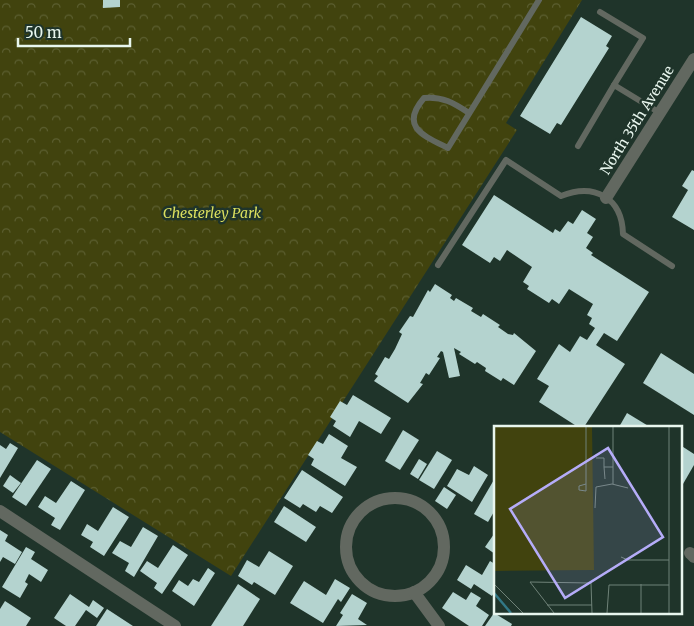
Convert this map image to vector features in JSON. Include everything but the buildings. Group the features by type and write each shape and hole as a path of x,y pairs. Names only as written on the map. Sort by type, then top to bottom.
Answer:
{"street":[{"name":"North 35th Avenue","path":"606,198 694,59"},
{"path":"398,498 414,502 428,511 438,524 443,539 443,556 438,571 428,584 414,592 398,596 382,595 368,588 352,570 345,547 348,532 356,517 368,506 382,500 398,498"},
{"path":"0,511 175,626"},
{"path":"414,592 439,626"}],"lane":[{"path":"470,112 451,101 435,96 424,98 416,108 413,123 421,135 448,148 539,0"},
{"path":"578,146 643,38 600,12"},
{"path":"614,86 660,113"},
{"path":"438,265 506,160 561,196 574,190 588,190 606,198 615,206 623,224 623,234 672,266"}],"green space":[{"name":"Chesterley Park","path":"0,0 582,0 506,123 517,130 231,576 0,432"}]}
